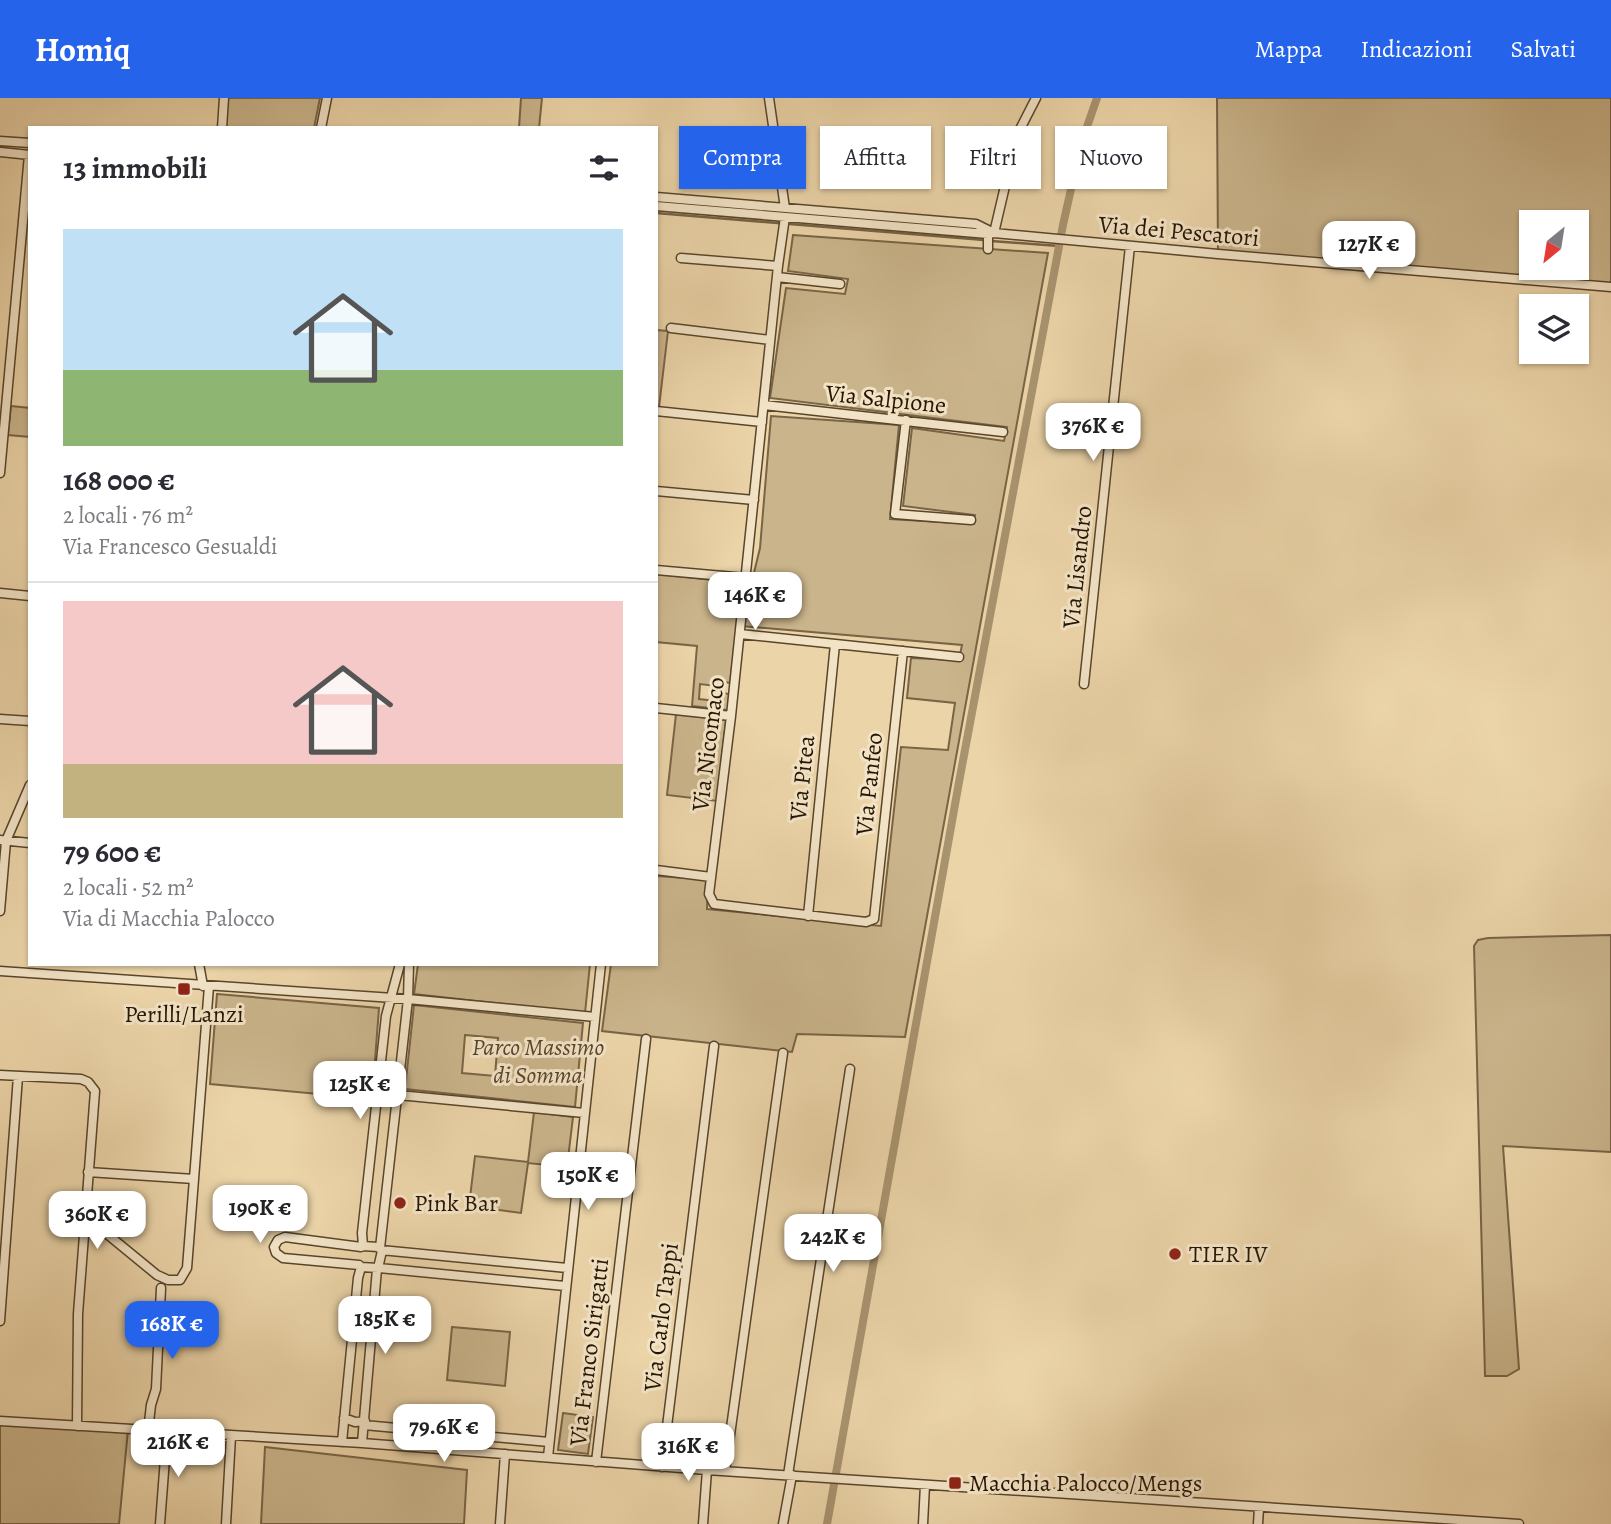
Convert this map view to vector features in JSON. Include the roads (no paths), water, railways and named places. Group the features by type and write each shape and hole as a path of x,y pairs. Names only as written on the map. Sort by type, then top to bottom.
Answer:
{"street":[{"path":"222,126 224,98"},
{"path":"321,126 327,98"},
{"name":"Via Nicomaco","path":"769,98 784,218 709,897 716,906 866,922 873,920"},
{"path":"989,240 1017,135 1036,98"},
{"path":"0,141 28,144"},
{"path":"0,152 28,155"},
{"path":"0,473 28,166"},
{"name":"Via dei Pescatori","path":"658,197 784,218"},
{"name":"Via dei Pescatori","path":"658,206 784,218 976,224 989,240 1036,238 1611,287"},
{"name":"Via Lisandro","path":"1084,684 1130,246"},
{"path":"681,258 778,266"},
{"path":"777,277 840,284"},
{"path":"671,328 770,340"},
{"name":"Via Salpione","path":"764,405 1003,432"},
{"path":"658,411 762,422"},
{"path":"906,420 895,514 971,520"},
{"path":"658,491 754,500"},
{"path":"658,570 746,578"},
{"path":"0,593 28,596"},
{"path":"740,634 959,657"},
{"name":"Via Pitea","path":"808,916 835,644"},
{"name":"Via Panfeo","path":"873,920 902,651"},
{"path":"658,708 731,716"},
{"path":"0,719 28,722"},
{"path":"0,911 3,841 28,789"},
{"path":"3,841 28,843"},
{"path":"658,870 711,877"},
{"path":"90,1220 161,1277 171,1281 180,1280 187,1268 206,986 200,966"},
{"path":"342,1442 378,1093 390,997 399,966"},
{"path":"362,1443 378,1268 408,999 409,966"},
{"path":"548,1457 601,966"},
{"path":"0,971 390,997 595,1017"},
{"name":"Via Franco Sirigatti","path":"596,1462 646,1039"},
{"name":"Via Carlo Tappi","path":"662,1467 714,1046"},
{"path":"725,1471 783,1053"},
{"path":"783,1524 850,1069"},
{"path":"0,1075 81,1079 93,1086 96,1096 78,1314 76,1426"},
{"path":"0,1321 18,1076"},
{"path":"378,1093 584,1113"},
{"path":"88,1172 194,1180"},
{"path":"565,1286 285,1259 276,1253 274,1247 278,1240 285,1237 380,1250 567,1268"},
{"path":"148,1431 156,1389 161,1288"},
{"path":"344,1418 355,1422 549,1442"},
{"path":"0,1421 362,1443 1394,1520 1518,1524"},
{"path":"160,1524 167,1432"},
{"path":"226,1524 231,1436"},
{"path":"500,1524 505,1454"},
{"path":"703,1524 707,1470"},
{"path":"923,1524 925,1485"},
{"path":"1258,1524 1259,1508"}],"waterway":[{"path":"827,1524 959,782 1063,225 1081,144 1097,98"},
{"path":"658,213 984,240"},
{"path":"991,241 1059,246"}],"place":[{"name":"Perilli/Lanzi","path":"184,989"},
{"name":"Pink Bar","path":"400,1203"},
{"name":"TIER IV","path":"1175,1254"},
{"name":"Macchia Palocco/Mengs","path":"955,1483"}],"park label":[{"name":"Parco Massimo di Somma","path":"538,1061"}]}
